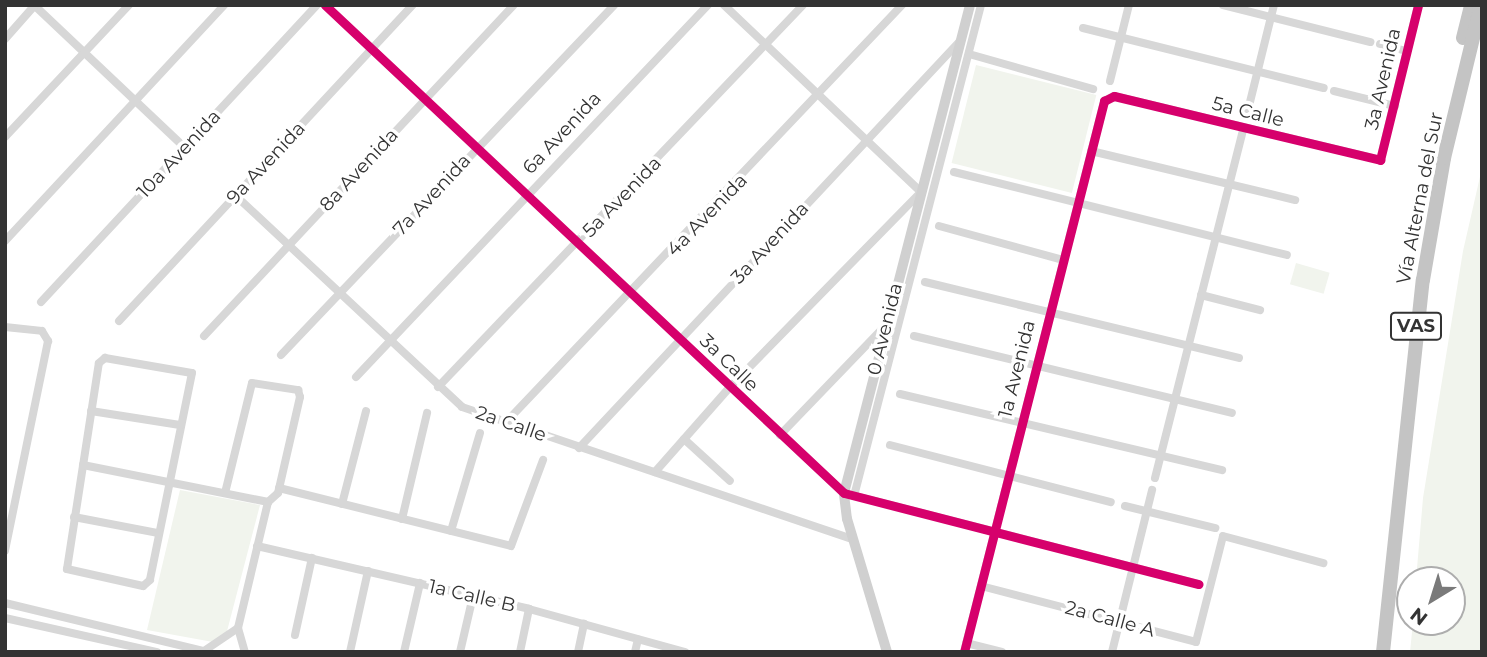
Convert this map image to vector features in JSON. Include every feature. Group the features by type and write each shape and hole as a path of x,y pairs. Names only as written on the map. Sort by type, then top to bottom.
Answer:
{"highway":[{"name":"Vía Alterna del Sur","path":"1375,652 1414,279 1471,5"},
{"name":"Vía Alterna del Sur","path":"1383,652 1421,293 1444,158 1481,5"}],"street":[{"path":"5,137 129,5"},
{"path":"5,241 224,5"},
{"name":"10a Avenida","path":"41,302 317,5"},
{"name":"3a Calle","path":"325,5 780,435 849,495 1199,584"},
{"name":"9a Avenida","path":"119,321 413,5"},
{"name":"8a Avenida","path":"204,336 514,5"},
{"name":"7a Avenida","path":"281,355 614,5"},
{"name":"6a Avenida","path":"356,377 708,5"},
{"path":"655,472 730,387 921,192 724,5"},
{"name":"5a Avenida","path":"439,387 803,5"},
{"name":"4a Avenida","path":"508,421 902,5"},
{"name":"0 Avenida","path":"887,652 853,539 849,495 885,326 970,5"},
{"name":"0 Avenida","path":"849,495 981,5"},
{"path":"1110,81 1129,5"},
{"path":"1223,5 1370,42"},
{"path":"1247,114 1275,5"},
{"name":"3a Avenida","path":"1380,160 1418,5"},
{"path":"7,34 34,6 184,147"},
{"path":"1083,28 1324,89"},
{"name":"3a Avenida","path":"579,448 962,38"},
{"path":"1380,44 1407,51"},
{"path":"968,54 1093,89"},
{"path":"1334,91 1395,106"},
{"name":"5a Calle","path":"1107,97 1380,160"},
{"name":"1a Avenida","path":"965,647 1077,204 1107,97"},
{"path":"1155,478 1243,129"},
{"path":"1091,152 1296,201"},
{"path":"954,172 1287,255"},
{"name":"2a Calle","path":"236,196 462,407 853,539"},
{"path":"939,226 1063,260"},
{"path":"925,282 1239,358"},
{"path":"1201,295 1260,310"},
{"path":"780,435 885,326"},
{"path":"5,327 42,331 48,341 5,551"},
{"path":"914,336 1232,413"},
{"path":"100,359 186,371 192,378 180,425 150,580 143,586 67,569 100,359"},
{"path":"225,493 248,388 260,381 292,387 300,397 279,488 268,502 238,628 245,652"},
{"path":"900,394 1222,470"},
{"path":"91,411 180,425"},
{"path":"342,504 366,411"},
{"path":"402,519 427,413"},
{"path":"451,531 480,433"},
{"path":"684,439 730,481"},
{"path":"890,445 1111,502"},
{"path":"279,488 511,546 543,460"},
{"path":"83,465 268,502"},
{"path":"1112,652 1152,490"},
{"path":"1125,506 1215,528"},
{"path":"74,517 158,533"},
{"name":"2a Calle A","path":"981,586 1196,642 1223,536 1323,563"},
{"name":"1a Calle B","path":"257,545 529,609 685,652"},
{"path":"295,635 312,558"},
{"path":"350,652 368,571"},
{"path":"404,652 420,583"},
{"path":"460,652 473,596"},
{"path":"5,603 206,651 238,628"},
{"path":"520,652 529,609"},
{"path":"5,618 157,652"},
{"path":"76,633 80,622"},
{"path":"578,652 584,624"},
{"path":"635,652 638,639"},
{"path":"965,647 1002,652"}],"shaded area":[{"path":"976,65 1096,95 1072,193 952,163"},
{"path":"1482,168 1482,652 1410,652 1412,636 1466,636 1466,566 1417,566 1423,498 1463,251"},
{"path":"1296,263 1330,273 1324,294 1290,284"},
{"path":"180,490 260,505 226,635 213,642 147,630"}],"cycle path":[{"path":"325,5 844,493 1199,584"},
{"path":"964,652 1104,101 1114,96 1380,160 1418,5"}]}
